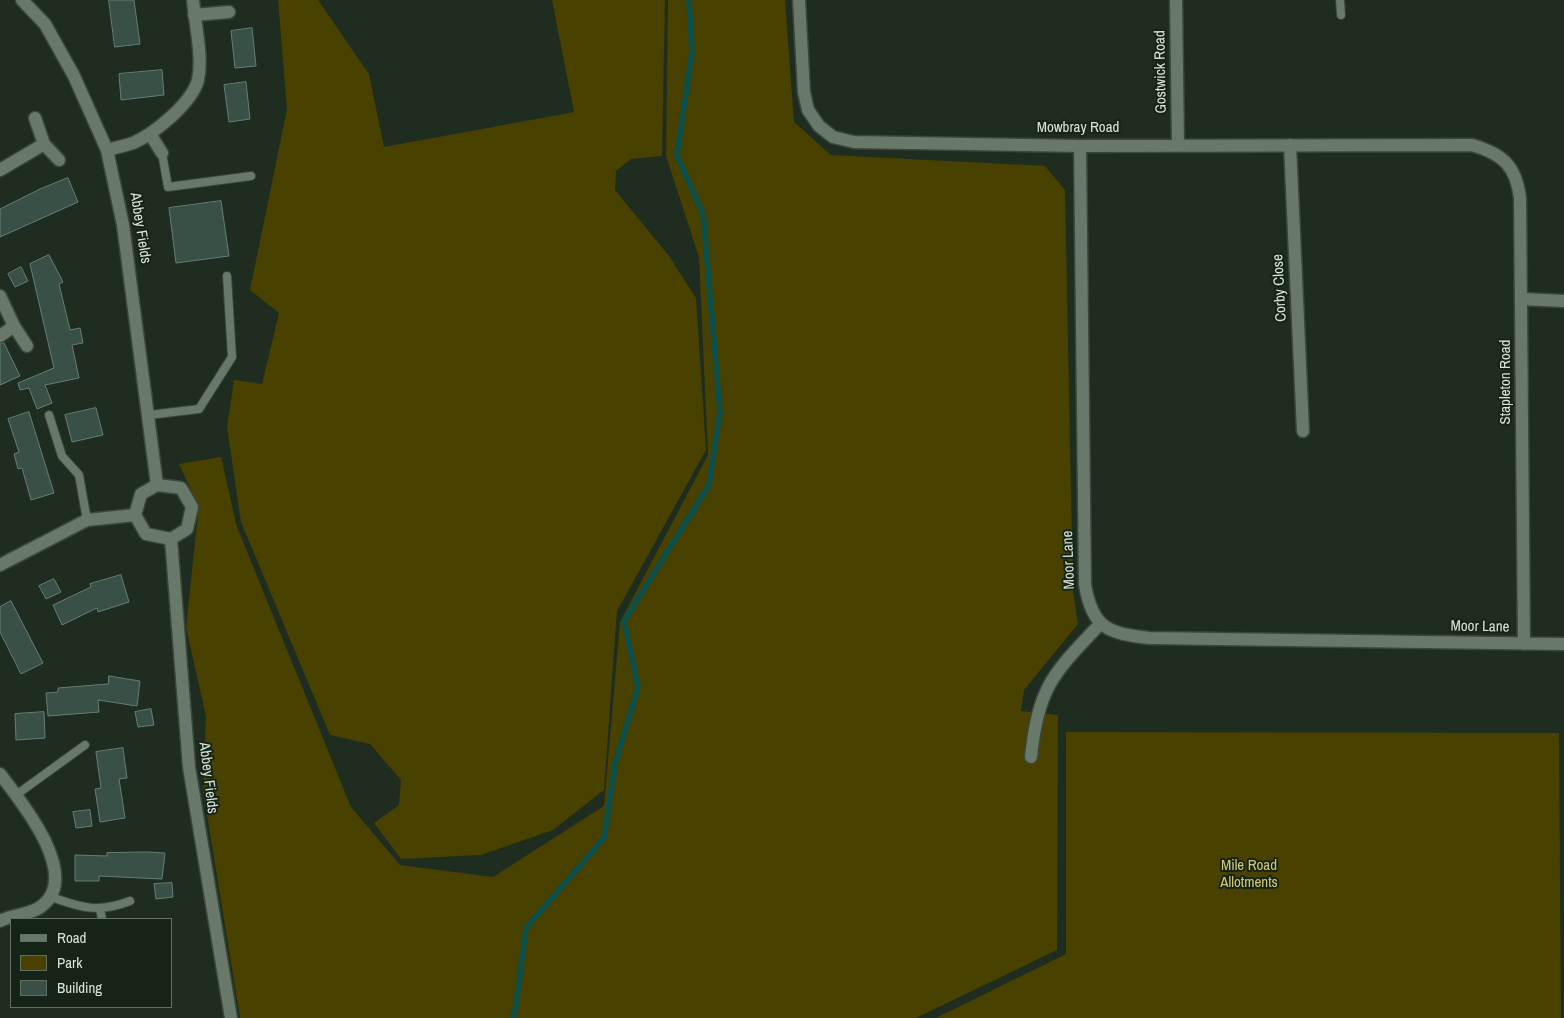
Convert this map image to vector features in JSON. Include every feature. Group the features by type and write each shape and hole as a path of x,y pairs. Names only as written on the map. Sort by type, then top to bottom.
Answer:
{"street":[{"name":"Abbey Fields","path":"22,0 45,24 74,76 107,150 123,225 157,485"},
{"path":"107,150 133,142 150,134 186,102 194,92 199,65 193,0"},
{"name":"Mowbray Road","path":"799,0 804,92 808,110 819,126 833,137 854,142 1080,146 1178,144 1472,145"},
{"name":"Gostwick Road","path":"1176,0 1178,144"},
{"path":"194,15 228,12"},
{"path":"35,118 44,144 59,160"},
{"path":"150,134 162,154"},
{"path":"0,170 44,144"},
{"name":"Corby Close","path":"1290,145 1303,431"},
{"name":"Stapleton Road","path":"1472,145 1492,151 1507,163 1518,180 1522,299 1524,644"},
{"name":"Moor Lane","path":"1080,146 1085,585 1089,606 1101,623 1116,634 1149,638 1564,644"},
{"path":"0,296 26,346"},
{"path":"1522,299 1564,301"},
{"path":"0,336 14,326"},
{"path":"157,485 181,488 192,507 187,529 171,539 146,534 135,515 141,494 157,485"},
{"path":"0,565 87,520 135,515"},
{"name":"Abbey Fields","path":"171,539 189,767 232,1018"},
{"path":"1031,757 1034,723 1042,696 1055,673 1101,623"},
{"path":"0,774 34,818 47,842 54,870 52,897 42,907 0,921"}],"lane":[{"path":"1340,0 1341,15"},
{"path":"162,154 168,187 251,176"},
{"path":"149,415 199,409 232,357 227,276"},
{"path":"49,415 62,456 80,475 87,520"},
{"path":"16,795 85,745"},
{"path":"52,897 72,904 100,909 130,901"},
{"path":"100,909 102,918"}],"green space":[{"path":"278,0 318,0 369,74 384,147 574,112 552,0 665,0 662,156 631,159 616,171 615,190 669,256 696,298 706,450 617,611 604,790 553,830 481,855 401,859 374,823 399,805 401,780 370,744 330,735 241,522 227,427 234,380 262,384 279,313 250,290 287,109"},
{"path":"668,0 785,0 794,122 831,155 1045,166 1065,190 1073,591 1078,624 1024,690 1021,711 1058,715 1057,950 916,1018 240,1018 203,790 206,716 186,627 198,514 191,490 179,464 221,457 237,527 351,807 400,865 493,877 604,806 620,622 708,455 699,257 666,156"},
{"name":"Mile Road Allotments","path":"1066,732 1559,733 1561,1018 936,1018 1066,954"}],"building":[{"path":"109,0 134,0 140,44 115,47"},
{"path":"252,28 256,66 235,68 231,31"},
{"path":"162,70 164,95 121,100 119,74"},
{"path":"246,82 250,119 229,122 224,85"},
{"path":"68,178 78,202 0,237 0,209 40,189"},
{"path":"221,201 229,256 176,263 169,208"},
{"path":"49,255 63,282 59,284 70,330 80,328 83,343 72,345 79,378 45,385 52,403 37,409 29,388 20,390 18,383 54,368 30,264"},
{"path":"21,267 28,281 15,287 8,274"},
{"path":"4,343 20,376 0,385 0,344"},
{"path":"96,408 103,435 72,442 65,415"},
{"path":"29,412 54,493 31,500 22,468 18,469 14,454 19,452 8,419"},
{"path":"121,575 129,602 98,612 97,608 62,625 53,605 91,587 90,584"},
{"path":"54,579 61,592 46,599 39,586"},
{"path":"11,601 43,663 21,674 0,632 0,607"},
{"path":"109,676 140,681 137,706 98,700 99,712 48,716 46,693 58,692 58,688 108,684"},
{"path":"151,709 154,725 138,727 135,712"},
{"path":"44,712 45,738 16,740 15,714"},
{"path":"123,748 127,778 119,779 125,818 100,822 95,789 101,788 96,752"},
{"path":"90,810 92,826 76,828 73,812"},
{"path":"107,853 165,853 162,879 99,876 99,881 75,881 75,855 107,856"},
{"path":"172,883 173,897 156,899 154,884"}],"waterway":[{"path":"513,1018 526,928 604,838 615,764 638,687 624,621 709,485 720,411 703,214 677,155 692,52 689,0"}]}
